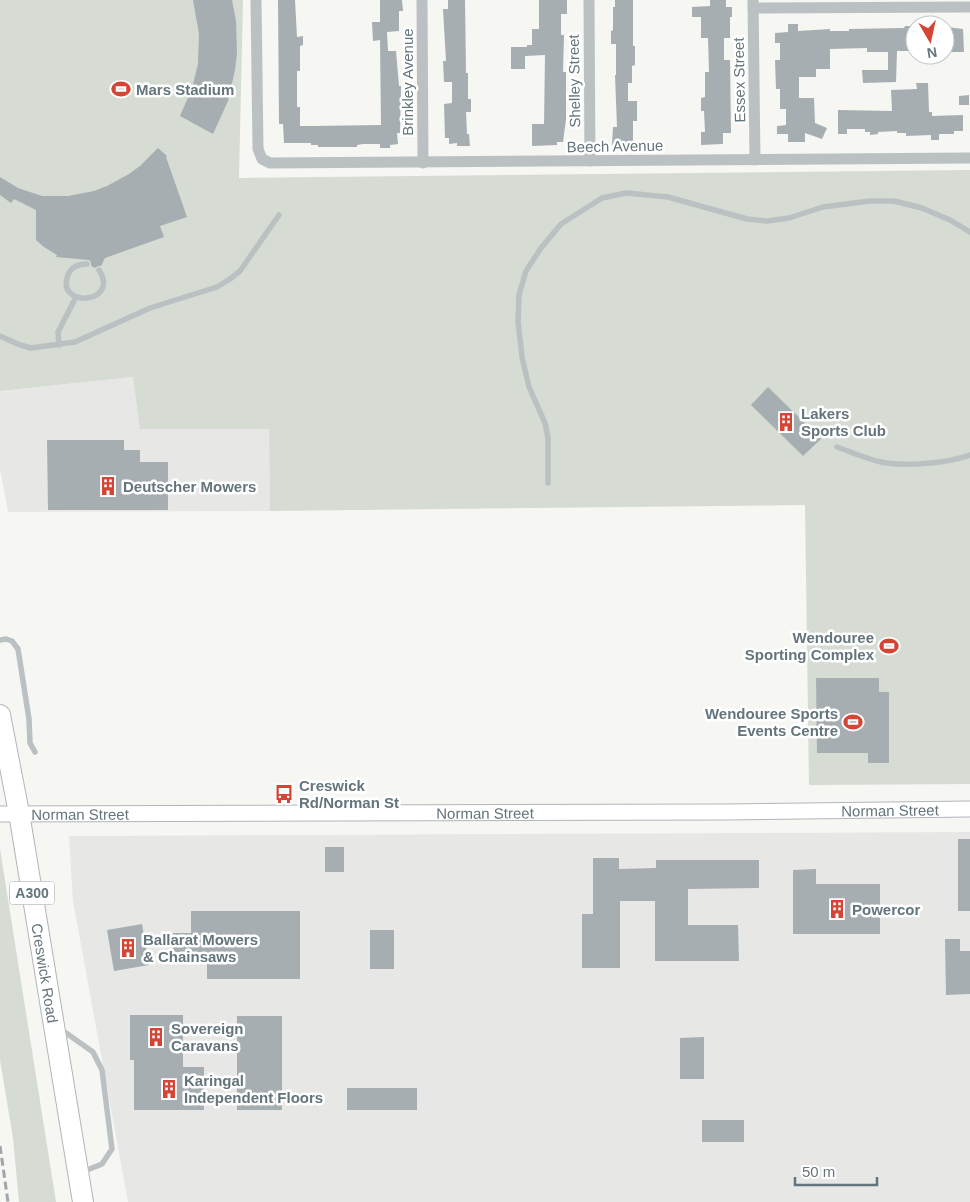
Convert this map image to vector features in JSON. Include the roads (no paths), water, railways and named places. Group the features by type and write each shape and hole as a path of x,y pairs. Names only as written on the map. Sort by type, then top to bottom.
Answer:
{"highway":[{"name":"Creswick Road","path":"0,715 10,814 54,1024 83,1202"}],"main road":[{"name":"Norman Street","path":"10,814 726,812 970,809"}],"street":[{"name":"Beech Avenue","path":"256,0 258,147 262,159 274,164 970,158"},
{"name":"Brinkley Avenue","path":"422,0 423,163"},
{"name":"Shelley Street","path":"588,0 590,161"},
{"path":"753,4 970,7"},
{"name":"Essex Street","path":"753,4 755,160"}],"lane":[{"path":"548,483 548,438 545,422 529,387 522,357 518,321 519,295 526,271 541,248 561,224 602,198 626,193 668,198 747,219 767,221 789,218 823,207 870,201 894,201 922,208 950,220 970,232"},
{"path":"0,336 26,347 59,345 77,341 132,316 213,288 226,282 244,267 263,236 279,216"},
{"path":"87,264 76,266 67,278 68,289 76,297 88,299 98,293 103,282 99,270"},
{"path":"59,345 58,332 76,297"},
{"path":"837,447 882,462 938,462 970,455"},
{"path":"0,640 12,641 18,649 30,719 30,743 35,752"},
{"path":"54,1024 93,1052 102,1070 112,1149 102,1164 86,1172 78,1173"}],"railway":[{"path":"0,1146 8,1202"}],"place":[{"name":"Mars Stadium","path":"121,89"},
{"name":"Lakers Sports Club","path":"786,422"},
{"name":"Deutscher Mowers","path":"108,486"},
{"name":"Wendouree Sporting Complex","path":"889,646"},
{"name":"Wendouree Sports Events Centre","path":"853,722"},
{"name":"Creswick Rd/Norman St","path":"284,794"},
{"name":"Powercor","path":"837,909"},
{"name":"Ballarat Mowers & Chainsaws","path":"128,948"},
{"name":"Sovereign Caravans","path":"156,1037"},
{"name":"Karingal Independent Floors","path":"169,1089"}]}
